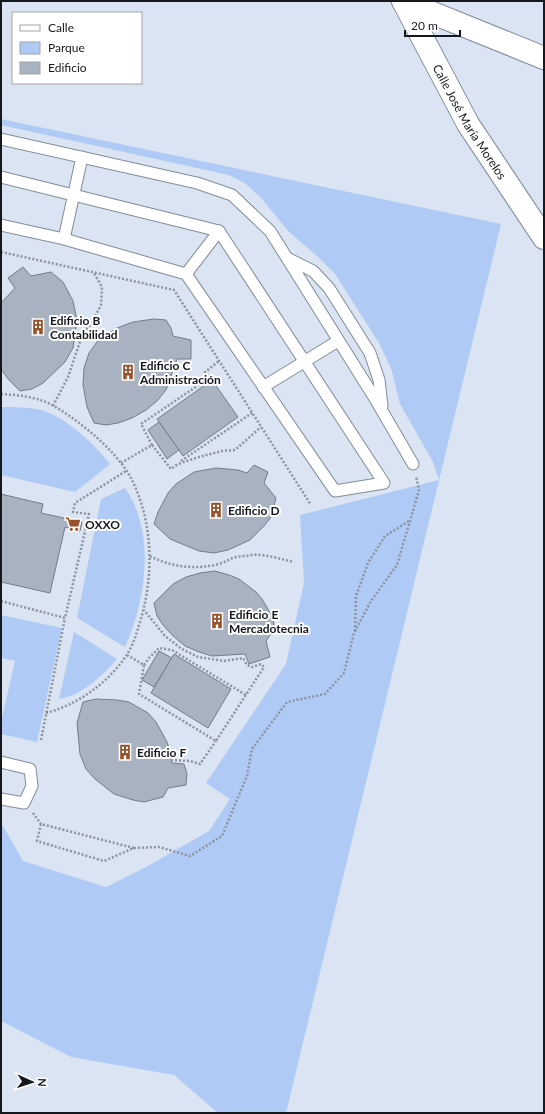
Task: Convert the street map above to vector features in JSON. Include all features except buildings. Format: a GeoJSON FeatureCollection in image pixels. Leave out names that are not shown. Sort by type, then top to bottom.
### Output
{"type":"FeatureCollection","features":[{"type":"Feature","properties":{"kind":"street"},"geometry":{"type":"LineString","coordinates":[[403,1],[544,58]]}},
{"type":"Feature","properties":{"kind":"street","name":"Calle José María Morelos"},"geometry":{"type":"LineString","coordinates":[[403,1],[468,124],[544,238]]}},
{"type":"Feature","properties":{"kind":"lane"},"geometry":{"type":"LineString","coordinates":[[1,139],[197,183],[232,195],[270,231],[383,411],[413,464]]}},
{"type":"Feature","properties":{"kind":"lane"},"geometry":{"type":"LineString","coordinates":[[64,240],[82,157]]}},
{"type":"Feature","properties":{"kind":"lane"},"geometry":{"type":"LineString","coordinates":[[1,177],[219,231],[384,483],[335,491],[186,274],[64,240],[1,225]]}},
{"type":"Feature","properties":{"kind":"lane"},"geometry":{"type":"LineString","coordinates":[[186,274],[219,231]]}},
{"type":"Feature","properties":{"kind":"lane"},"geometry":{"type":"LineString","coordinates":[[287,258],[314,271],[329,288],[370,353],[379,380],[383,411]]}},
{"type":"Feature","properties":{"kind":"lane"},"geometry":{"type":"LineString","coordinates":[[263,387],[338,340]]}},
{"type":"Feature","properties":{"kind":"lane"},"geometry":{"type":"LineString","coordinates":[[1,762],[30,769],[32,786],[24,803],[1,799]]}},
{"type":"Feature","properties":{"kind":"path"},"geometry":{"type":"LineString","coordinates":[[1,252],[174,290],[311,505]]}},
{"type":"Feature","properties":{"kind":"path"},"geometry":{"type":"LineString","coordinates":[[53,406],[68,377],[83,334],[91,324],[101,305],[102,287],[94,272]]}},
{"type":"Feature","properties":{"kind":"path"},"geometry":{"type":"LineString","coordinates":[[219,361],[205,372],[209,378],[140,424],[152,445],[171,469],[252,414]]}},
{"type":"Feature","properties":{"kind":"path"},"geometry":{"type":"LineString","coordinates":[[1,394],[26,396],[53,406],[103,441],[121,463],[132,480],[144,513],[148,533],[150,556],[144,610],[127,655],[117,668],[94,690],[60,709],[46,713]]}},
{"type":"Feature","properties":{"kind":"path"},"geometry":{"type":"LineString","coordinates":[[178,464],[222,451],[235,450],[261,427]]}},
{"type":"Feature","properties":{"kind":"path"},"geometry":{"type":"LineString","coordinates":[[121,463],[152,445]]}},
{"type":"Feature","properties":{"kind":"path"},"geometry":{"type":"LineString","coordinates":[[354,633],[371,601],[397,565],[420,490],[413,464]]}},
{"type":"Feature","properties":{"kind":"path"},"geometry":{"type":"LineString","coordinates":[[41,740],[89,514],[73,512],[75,503],[126,471]]}},
{"type":"Feature","properties":{"kind":"path"},"geometry":{"type":"LineString","coordinates":[[134,848],[104,861],[37,841],[41,824],[134,848],[159,847],[190,856],[222,836],[247,776],[252,750],[287,702],[325,694],[344,673],[354,633],[356,596],[368,563],[385,536],[410,520]]}},
{"type":"Feature","properties":{"kind":"path"},"geometry":{"type":"LineString","coordinates":[[150,556],[163,562],[181,567],[219,564],[235,557],[254,555],[274,557],[294,562]]}},
{"type":"Feature","properties":{"kind":"path"},"geometry":{"type":"LineString","coordinates":[[1,601],[66,618]]}},
{"type":"Feature","properties":{"kind":"path"},"geometry":{"type":"LineString","coordinates":[[144,610],[165,636],[182,649],[198,657],[224,661],[243,658],[247,665],[252,667],[261,664],[264,667],[200,764],[190,761],[171,760]]}},
{"type":"Feature","properties":{"kind":"path"},"geometry":{"type":"LineString","coordinates":[[216,741],[139,694],[144,665],[159,648],[172,650],[246,695]]}},
{"type":"Feature","properties":{"kind":"path"},"geometry":{"type":"LineString","coordinates":[[127,655],[144,665]]}},
{"type":"Feature","properties":{"kind":"green space"},"geometry":{"type":"Polygon","coordinates":[[[1,119],[501,224],[286,1113],[218,1113],[174,1075],[71,1057],[1,1021],[1,825],[23,861],[106,887],[146,867],[209,831],[230,799],[206,783],[286,664],[304,583],[300,515],[439,480],[433,462],[400,404],[391,368],[379,343],[335,274],[289,232],[262,199],[246,184],[229,175],[1,125],[1,119]]]}},
{"type":"Feature","properties":{"kind":"green space"},"geometry":{"type":"Polygon","coordinates":[[[1,407],[31,408],[51,414],[79,432],[110,464],[75,492],[1,475],[1,407]]]}},
{"type":"Feature","properties":{"kind":"green space"},"geometry":{"type":"Polygon","coordinates":[[[125,488],[135,506],[141,525],[144,546],[144,567],[138,609],[125,647],[77,618],[101,499],[125,488]]]}},
{"type":"Feature","properties":{"kind":"green space"},"geometry":{"type":"Polygon","coordinates":[[[1,615],[62,628],[37,742],[1,734],[1,722],[15,661],[1,658],[1,615]]]}},
{"type":"Feature","properties":{"kind":"green space"},"geometry":{"type":"Polygon","coordinates":[[[74,632],[117,659],[105,672],[84,689],[68,697],[59,699],[74,632]]]}},
{"type":"Feature","properties":{"kind":"place","name":"Edificio B Contabilidad"},"geometry":{"type":"Point","coordinates":[38,327]}},
{"type":"Feature","properties":{"kind":"place","name":"Edificio C Administración"},"geometry":{"type":"Point","coordinates":[128,372]}},
{"type":"Feature","properties":{"kind":"place","name":"Edificio D"},"geometry":{"type":"Point","coordinates":[216,510]}},
{"type":"Feature","properties":{"kind":"place","name":"OXXO"},"geometry":{"type":"Point","coordinates":[73,524]}},
{"type":"Feature","properties":{"kind":"place","name":"Edificio E Mercadotecnia"},"geometry":{"type":"Point","coordinates":[217,621]}},
{"type":"Feature","properties":{"kind":"place","name":"Edificio F"},"geometry":{"type":"Point","coordinates":[125,752]}}]}
